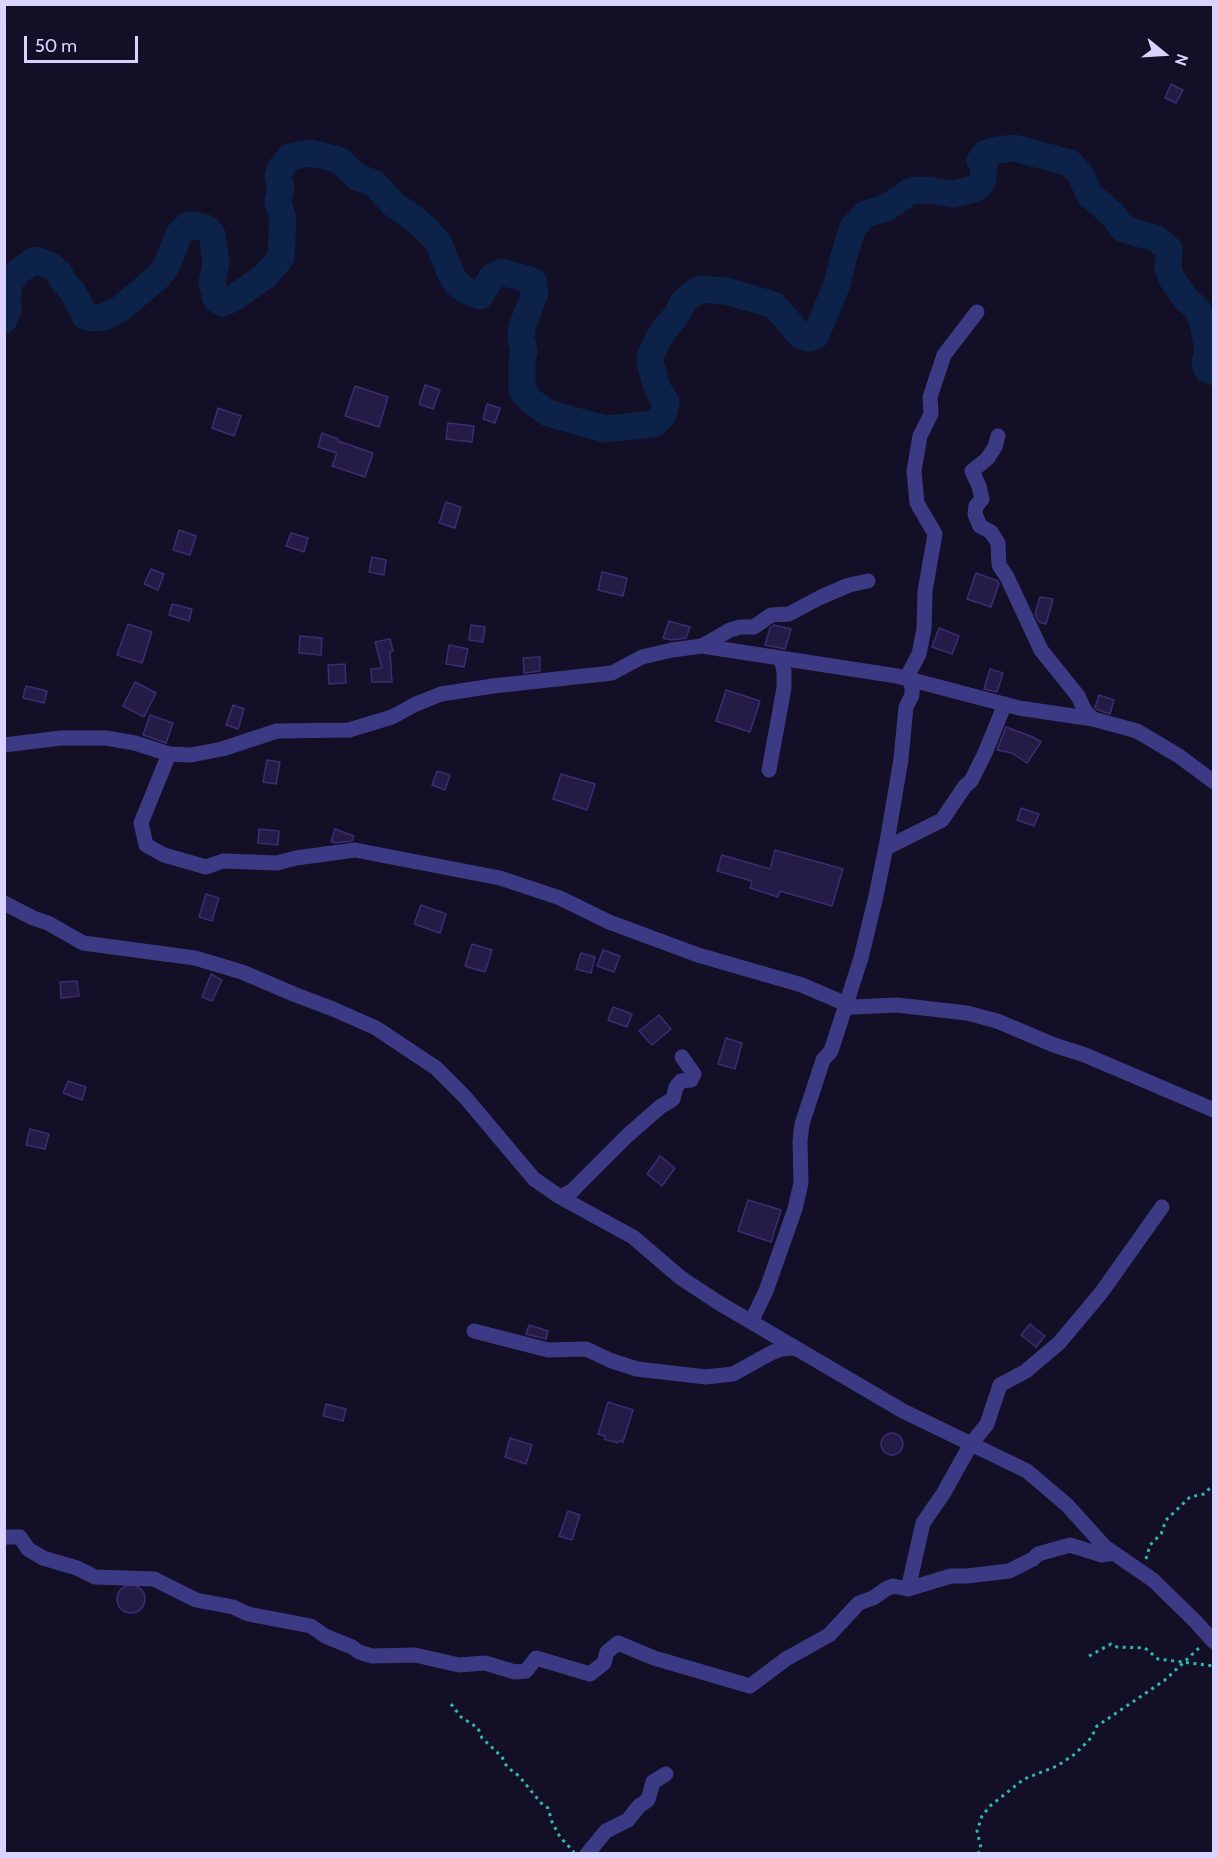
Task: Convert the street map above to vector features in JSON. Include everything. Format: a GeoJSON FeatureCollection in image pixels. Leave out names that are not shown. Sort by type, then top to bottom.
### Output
{"type":"FeatureCollection","features":[{"type":"Feature","properties":{"kind":"street"},"geometry":{"type":"LineString","coordinates":[[751,1322],[766,1291],[795,1209],[801,1183],[802,1124],[823,1060],[831,1050],[861,958],[886,848],[901,759],[906,707],[912,695],[908,675],[919,654],[924,629],[925,591],[935,534],[917,503],[914,471],[920,436],[931,414],[930,397],[944,355],[977,312]]}},
{"type":"Feature","properties":{"kind":"street"},"geometry":{"type":"LineString","coordinates":[[998,436],[995,447],[987,459],[972,471],[982,499],[976,506],[975,514],[980,526],[991,532],[998,543],[999,565],[1007,577],[1041,650],[1078,696],[1085,711],[1093,719]]}},
{"type":"Feature","properties":{"kind":"street"},"geometry":{"type":"LineString","coordinates":[[702,646],[730,630],[754,627],[771,615],[789,614],[849,585],[868,581]]}},
{"type":"Feature","properties":{"kind":"street"},"geometry":{"type":"LineString","coordinates":[[4,745],[61,738],[106,738],[135,743],[169,754],[191,755],[222,749],[278,731],[349,730],[392,717],[441,694],[612,673],[642,657],[702,646],[909,679],[1005,704],[1093,719],[1137,731],[1179,756],[1214,782]]}},
{"type":"Feature","properties":{"kind":"street"},"geometry":{"type":"LineString","coordinates":[[769,770],[783,688],[784,670],[781,659]]}},
{"type":"Feature","properties":{"kind":"street"},"geometry":{"type":"LineString","coordinates":[[886,848],[942,820],[965,786],[971,781],[1005,704]]}},
{"type":"Feature","properties":{"kind":"street"},"geometry":{"type":"LineString","coordinates":[[169,754],[141,823],[146,845],[164,855],[206,867],[223,861],[277,863],[296,858],[355,850],[500,878],[560,898],[609,922],[698,956],[802,985],[845,1004],[867,1007],[897,1005],[967,1013],[997,1021],[1054,1045],[1086,1055],[1214,1110]]}},
{"type":"Feature","properties":{"kind":"street"},"geometry":{"type":"LineString","coordinates":[[4,903],[48,923],[82,943],[205,961],[242,972],[376,1028],[436,1068],[465,1097],[534,1179],[560,1197],[633,1237],[681,1278],[718,1303],[903,1411],[1027,1471],[1067,1505],[1105,1547],[1153,1580],[1170,1596],[1210,1644]]}},
{"type":"Feature","properties":{"kind":"street"},"geometry":{"type":"LineString","coordinates":[[560,1197],[572,1191],[628,1135],[673,1098],[676,1087],[681,1082],[691,1080],[694,1074],[682,1057]]}},
{"type":"Feature","properties":{"kind":"street"},"geometry":{"type":"LineString","coordinates":[[908,1589],[923,1523],[943,1494],[971,1444],[987,1424],[1000,1385],[1026,1371],[1059,1343],[1101,1293],[1162,1207]]}},
{"type":"Feature","properties":{"kind":"street"},"geometry":{"type":"LineString","coordinates":[[474,1331],[548,1350],[586,1349],[637,1369],[706,1377],[733,1374],[771,1353],[781,1349],[796,1348]]}},
{"type":"Feature","properties":{"kind":"street"},"geometry":{"type":"LineString","coordinates":[[4,1537],[20,1537],[28,1549],[43,1558],[77,1568],[95,1577],[154,1578],[196,1599],[233,1607],[248,1614],[311,1626],[325,1636],[372,1656],[415,1655],[459,1665],[484,1663],[515,1672],[526,1671],[536,1658],[590,1674],[604,1663],[608,1652],[618,1642],[654,1658],[750,1686],[786,1659],[829,1635],[860,1603],[873,1598],[886,1588],[893,1586],[908,1589],[951,1576],[1009,1570],[1033,1559],[1038,1554],[1070,1545],[1102,1555],[1114,1553]]}},
{"type":"Feature","properties":{"kind":"street"},"geometry":{"type":"LineString","coordinates":[[586,1854],[606,1831],[628,1820],[639,1806],[648,1800],[653,1782],[666,1774]]}},
{"type":"Feature","properties":{"kind":"path"},"geometry":{"type":"LineString","coordinates":[[1141,1572],[1150,1545],[1161,1534],[1166,1520],[1190,1497],[1204,1494],[1214,1484]]}},
{"type":"Feature","properties":{"kind":"path"},"geometry":{"type":"LineString","coordinates":[[1089,1656],[1111,1644],[1117,1647],[1145,1648],[1158,1659],[1214,1666]]}},
{"type":"Feature","properties":{"kind":"path"},"geometry":{"type":"LineString","coordinates":[[978,1854],[981,1848],[977,1831],[982,1816],[990,1806],[1024,1779],[1057,1766],[1076,1754],[1091,1738],[1097,1726],[1166,1680],[1199,1648],[1210,1644]]}},
{"type":"Feature","properties":{"kind":"path"},"geometry":{"type":"LineString","coordinates":[[451,1704],[461,1717],[478,1728],[482,1738],[502,1757],[507,1767],[519,1776],[541,1803],[548,1808],[560,1837],[575,1854]]}},
{"type":"Feature","properties":{"kind":"building"},"geometry":{"type":"Polygon","coordinates":[[[1171,84],[1183,90],[1176,103],[1165,98],[1171,84]]]}},
{"type":"Feature","properties":{"kind":"building"},"geometry":{"type":"Polygon","coordinates":[[[425,385],[440,390],[433,409],[419,404],[425,385]]]}},
{"type":"Feature","properties":{"kind":"building"},"geometry":{"type":"Polygon","coordinates":[[[355,386],[388,397],[379,427],[345,416],[355,386]]]}},
{"type":"Feature","properties":{"kind":"building"},"geometry":{"type":"Polygon","coordinates":[[[487,404],[500,408],[495,423],[483,419],[487,404]]]}},
{"type":"Feature","properties":{"kind":"building"},"geometry":{"type":"Polygon","coordinates":[[[218,408],[241,416],[234,436],[212,428],[218,408]]]}},
{"type":"Feature","properties":{"kind":"building"},"geometry":{"type":"Polygon","coordinates":[[[448,423],[474,426],[472,442],[446,439],[448,423]]]}},
{"type":"Feature","properties":{"kind":"building"},"geometry":{"type":"Polygon","coordinates":[[[322,433],[373,453],[365,477],[332,466],[337,453],[318,447],[322,433]]]}},
{"type":"Feature","properties":{"kind":"building"},"geometry":{"type":"Polygon","coordinates":[[[446,502],[461,507],[455,528],[439,523],[446,502]]]}},
{"type":"Feature","properties":{"kind":"building"},"geometry":{"type":"Polygon","coordinates":[[[179,530],[196,536],[190,555],[173,550],[179,530]]]}},
{"type":"Feature","properties":{"kind":"building"},"geometry":{"type":"Polygon","coordinates":[[[291,533],[308,538],[304,552],[286,546],[291,533]]]}},
{"type":"Feature","properties":{"kind":"building"},"geometry":{"type":"Polygon","coordinates":[[[372,557],[386,560],[384,575],[369,572],[372,557]]]}},
{"type":"Feature","properties":{"kind":"building"},"geometry":{"type":"Polygon","coordinates":[[[151,569],[164,574],[158,590],[144,584],[151,569]]]}},
{"type":"Feature","properties":{"kind":"building"},"geometry":{"type":"Polygon","coordinates":[[[602,572],[627,578],[623,596],[598,590],[602,572]]]}},
{"type":"Feature","properties":{"kind":"building"},"geometry":{"type":"Polygon","coordinates":[[[976,573],[998,581],[991,607],[967,599],[976,573]]]}},
{"type":"Feature","properties":{"kind":"building"},"geometry":{"type":"Polygon","coordinates":[[[1040,597],[1053,599],[1046,624],[1039,622],[1035,614],[1040,597]]]}},
{"type":"Feature","properties":{"kind":"building"},"geometry":{"type":"Polygon","coordinates":[[[172,604],[192,609],[189,621],[169,615],[172,604]]]}},
{"type":"Feature","properties":{"kind":"building"},"geometry":{"type":"Polygon","coordinates":[[[669,621],[690,627],[686,638],[671,640],[663,638],[669,621]]]}},
{"type":"Feature","properties":{"kind":"building"},"geometry":{"type":"Polygon","coordinates":[[[128,624],[152,632],[142,663],[117,655],[128,624]]]}},
{"type":"Feature","properties":{"kind":"building"},"geometry":{"type":"Polygon","coordinates":[[[471,625],[485,627],[483,642],[469,640],[471,625]]]}},
{"type":"Feature","properties":{"kind":"building"},"geometry":{"type":"Polygon","coordinates":[[[774,625],[791,629],[785,649],[765,645],[770,628],[774,625]]]}},
{"type":"Feature","properties":{"kind":"building"},"geometry":{"type":"Polygon","coordinates":[[[939,628],[959,636],[952,654],[932,647],[939,628]]]}},
{"type":"Feature","properties":{"kind":"building"},"geometry":{"type":"Polygon","coordinates":[[[300,636],[322,638],[321,655],[299,653],[300,636]]]}},
{"type":"Feature","properties":{"kind":"building"},"geometry":{"type":"Polygon","coordinates":[[[390,639],[393,651],[390,652],[392,682],[372,682],[371,669],[382,668],[375,642],[390,639]]]}},
{"type":"Feature","properties":{"kind":"building"},"geometry":{"type":"Polygon","coordinates":[[[449,645],[468,649],[464,667],[446,664],[449,645]]]}},
{"type":"Feature","properties":{"kind":"building"},"geometry":{"type":"Polygon","coordinates":[[[540,657],[540,671],[524,673],[523,658],[540,657]]]}},
{"type":"Feature","properties":{"kind":"building"},"geometry":{"type":"Polygon","coordinates":[[[345,664],[346,683],[329,684],[328,665],[345,664]]]}},
{"type":"Feature","properties":{"kind":"building"},"geometry":{"type":"Polygon","coordinates":[[[990,669],[1003,673],[997,692],[984,689],[990,669]]]}},
{"type":"Feature","properties":{"kind":"building"},"geometry":{"type":"Polygon","coordinates":[[[135,682],[156,693],[144,717],[123,706],[135,682]]]}},
{"type":"Feature","properties":{"kind":"building"},"geometry":{"type":"Polygon","coordinates":[[[26,686],[47,691],[44,703],[23,698],[26,686]]]}},
{"type":"Feature","properties":{"kind":"building"},"geometry":{"type":"Polygon","coordinates":[[[726,690],[760,701],[750,732],[716,721],[726,690]]]}},
{"type":"Feature","properties":{"kind":"building"},"geometry":{"type":"Polygon","coordinates":[[[1099,695],[1114,700],[1110,714],[1095,708],[1099,695]]]}},
{"type":"Feature","properties":{"kind":"building"},"geometry":{"type":"Polygon","coordinates":[[[233,705],[244,709],[238,729],[226,725],[233,705]]]}},
{"type":"Feature","properties":{"kind":"building"},"geometry":{"type":"Polygon","coordinates":[[[150,715],[173,723],[166,743],[143,735],[150,715]]]}},
{"type":"Feature","properties":{"kind":"building"},"geometry":{"type":"Polygon","coordinates":[[[1006,727],[1041,742],[1027,763],[1012,753],[997,750],[1006,727]]]}},
{"type":"Feature","properties":{"kind":"building"},"geometry":{"type":"Polygon","coordinates":[[[267,760],[280,762],[276,784],[263,782],[267,760]]]}},
{"type":"Feature","properties":{"kind":"building"},"geometry":{"type":"Polygon","coordinates":[[[437,771],[450,775],[445,790],[432,785],[437,771]]]}},
{"type":"Feature","properties":{"kind":"building"},"geometry":{"type":"Polygon","coordinates":[[[561,774],[595,784],[587,810],[553,799],[561,774]]]}},
{"type":"Feature","properties":{"kind":"building"},"geometry":{"type":"Polygon","coordinates":[[[1021,808],[1039,814],[1034,826],[1017,820],[1021,808]]]}},
{"type":"Feature","properties":{"kind":"building"},"geometry":{"type":"Polygon","coordinates":[[[259,829],[279,831],[278,845],[258,843],[259,829]]]}},
{"type":"Feature","properties":{"kind":"building"},"geometry":{"type":"Polygon","coordinates":[[[335,829],[354,836],[352,841],[335,843],[331,841],[335,829]]]}},
{"type":"Feature","properties":{"kind":"building"},"geometry":{"type":"Polygon","coordinates":[[[775,850],[843,869],[832,906],[780,891],[778,897],[750,888],[752,881],[717,871],[722,855],[770,869],[775,850]]]}},
{"type":"Feature","properties":{"kind":"building"},"geometry":{"type":"Polygon","coordinates":[[[206,894],[219,898],[212,921],[199,917],[206,894]]]}},
{"type":"Feature","properties":{"kind":"building"},"geometry":{"type":"Polygon","coordinates":[[[421,905],[446,914],[440,933],[414,924],[421,905]]]}},
{"type":"Feature","properties":{"kind":"building"},"geometry":{"type":"Polygon","coordinates":[[[472,944],[492,950],[485,972],[465,966],[472,944]]]}},
{"type":"Feature","properties":{"kind":"building"},"geometry":{"type":"Polygon","coordinates":[[[603,950],[620,956],[614,972],[597,966],[603,950]]]}},
{"type":"Feature","properties":{"kind":"building"},"geometry":{"type":"Polygon","coordinates":[[[581,953],[595,957],[591,973],[576,969],[581,953]]]}},
{"type":"Feature","properties":{"kind":"building"},"geometry":{"type":"Polygon","coordinates":[[[211,974],[222,980],[212,1001],[202,997],[211,974]]]}},
{"type":"Feature","properties":{"kind":"building"},"geometry":{"type":"Polygon","coordinates":[[[77,981],[79,996],[61,998],[60,982],[77,981]]]}},
{"type":"Feature","properties":{"kind":"building"},"geometry":{"type":"Polygon","coordinates":[[[613,1007],[632,1014],[627,1027],[608,1020],[613,1007]]]}},
{"type":"Feature","properties":{"kind":"building"},"geometry":{"type":"Polygon","coordinates":[[[659,1015],[671,1029],[652,1045],[639,1031],[659,1015]]]}},
{"type":"Feature","properties":{"kind":"building"},"geometry":{"type":"Polygon","coordinates":[[[726,1038],[742,1043],[735,1069],[718,1064],[726,1038]]]}},
{"type":"Feature","properties":{"kind":"building"},"geometry":{"type":"Polygon","coordinates":[[[68,1081],[86,1087],[82,1100],[63,1093],[68,1081]]]}},
{"type":"Feature","properties":{"kind":"building"},"geometry":{"type":"Polygon","coordinates":[[[30,1129],[49,1134],[45,1149],[26,1145],[30,1129]]]}},
{"type":"Feature","properties":{"kind":"building"},"geometry":{"type":"Polygon","coordinates":[[[660,1156],[675,1168],[662,1186],[647,1174],[660,1156]]]}},
{"type":"Feature","properties":{"kind":"building"},"geometry":{"type":"Polygon","coordinates":[[[748,1200],[781,1210],[771,1242],[738,1231],[748,1200]]]}},
{"type":"Feature","properties":{"kind":"building"},"geometry":{"type":"Polygon","coordinates":[[[1030,1324],[1045,1336],[1036,1347],[1021,1335],[1030,1324]]]}},
{"type":"Feature","properties":{"kind":"building"},"geometry":{"type":"Polygon","coordinates":[[[529,1325],[548,1331],[546,1339],[526,1334],[529,1325]]]}},
{"type":"Feature","properties":{"kind":"building"},"geometry":{"type":"Polygon","coordinates":[[[608,1402],[633,1410],[623,1442],[604,1439],[605,1436],[598,1434],[608,1402]]]}},
{"type":"Feature","properties":{"kind":"building"},"geometry":{"type":"Polygon","coordinates":[[[326,1404],[346,1409],[343,1421],[323,1416],[326,1404]]]}},
{"type":"Feature","properties":{"kind":"building"},"geometry":{"type":"Polygon","coordinates":[[[888,1433],[896,1433],[903,1440],[903,1448],[896,1455],[888,1455],[881,1448],[881,1440],[888,1433]]]}},
{"type":"Feature","properties":{"kind":"building"},"geometry":{"type":"Polygon","coordinates":[[[510,1438],[532,1445],[526,1464],[505,1457],[510,1438]]]}},
{"type":"Feature","properties":{"kind":"building"},"geometry":{"type":"Polygon","coordinates":[[[568,1511],[580,1515],[572,1540],[559,1536],[568,1511]]]}},
{"type":"Feature","properties":{"kind":"building"},"geometry":{"type":"Polygon","coordinates":[[[131,1585],[141,1589],[145,1599],[141,1609],[131,1613],[121,1609],[117,1599],[121,1589],[131,1585]]]}},
{"type":"Feature","properties":{"kind":"waterway"},"geometry":{"type":"LineString","coordinates":[[4,320],[8,309],[7,297],[10,281],[19,271],[35,260],[51,266],[60,274],[62,280],[73,292],[85,316],[104,317],[120,309],[159,276],[167,265],[179,234],[188,225],[206,228],[212,234],[216,263],[212,283],[216,299],[223,303],[232,299],[264,277],[281,258],[283,219],[278,202],[281,188],[278,177],[280,169],[290,157],[311,153],[339,160],[357,177],[374,183],[393,204],[427,230],[439,244],[456,283],[467,291],[480,296],[492,277],[502,272],[533,281],[535,293],[522,327],[521,337],[524,351],[522,391],[531,401],[548,413],[605,429],[654,424],[663,415],[666,402],[657,388],[650,361],[651,354],[662,332],[676,316],[684,301],[699,289],[726,291],[774,305],[801,336],[810,338],[816,335],[837,284],[853,227],[866,214],[886,208],[911,191],[928,190],[953,194],[974,189],[983,179],[984,167],[980,161],[982,157],[986,153],[1014,148],[1070,163],[1081,175],[1089,194],[1113,215],[1123,229],[1155,238],[1169,249],[1168,268],[1172,279],[1186,299],[1198,310],[1209,355],[1205,363],[1207,369],[1214,372]]}}]}
